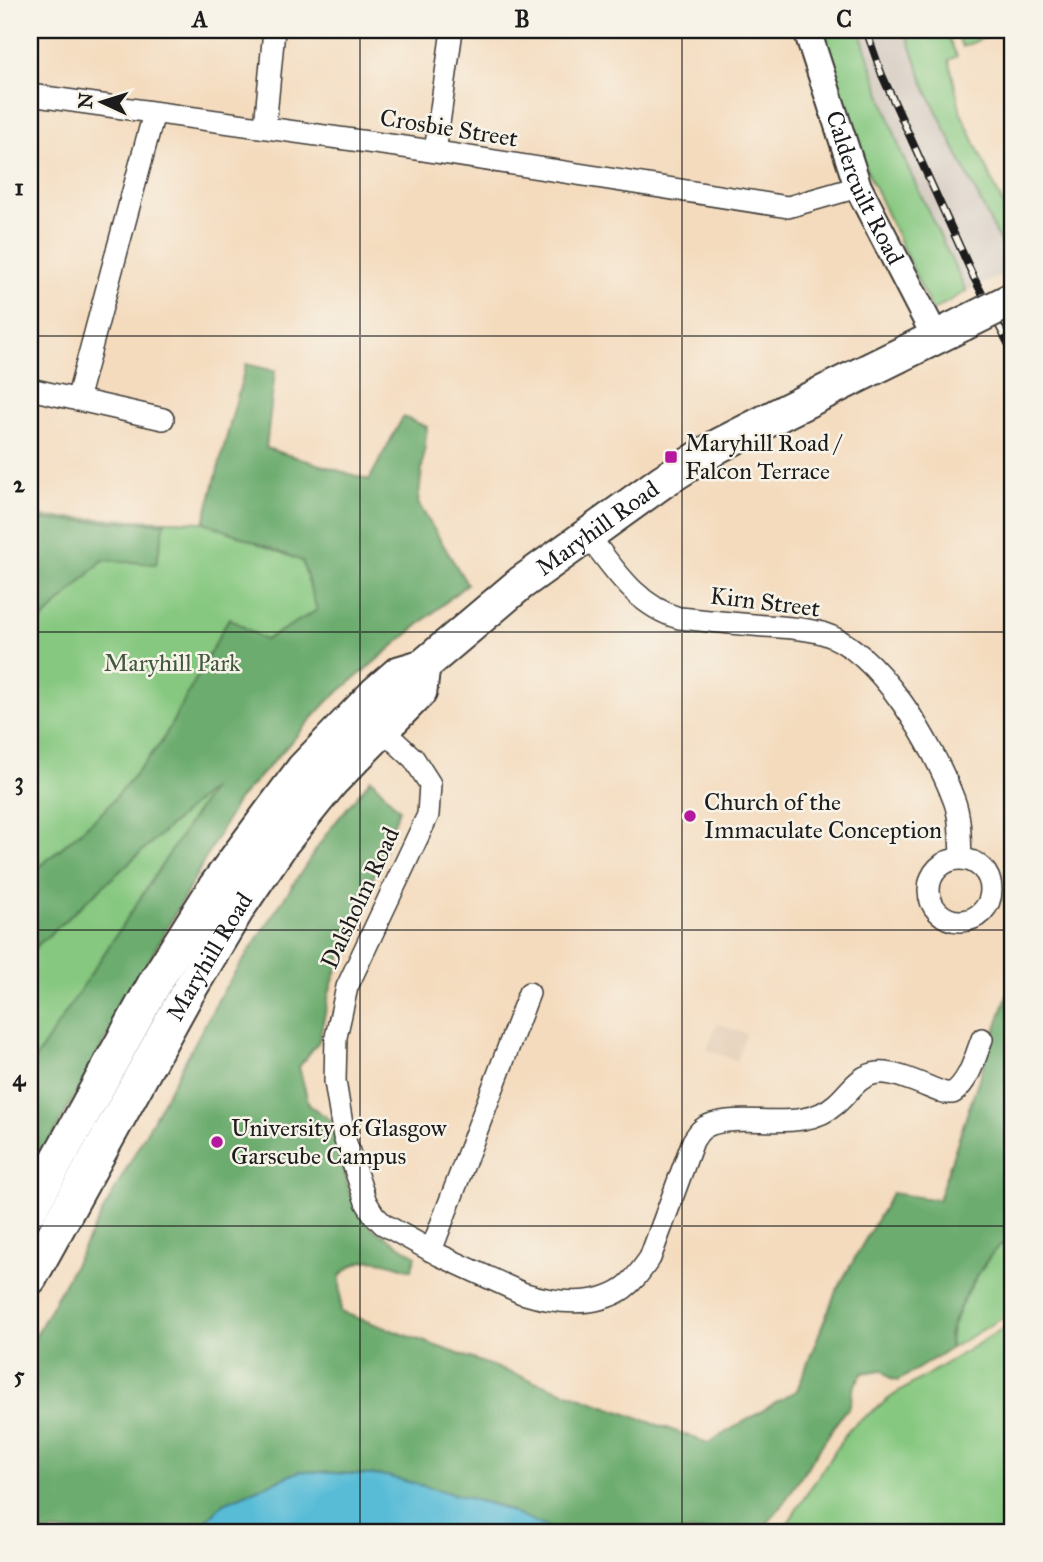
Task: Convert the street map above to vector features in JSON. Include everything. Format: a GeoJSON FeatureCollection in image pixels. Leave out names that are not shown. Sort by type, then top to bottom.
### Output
{"type":"FeatureCollection","features":[{"type":"Feature","properties":{"kind":"main road","name":"Maryhill Road"},"geometry":{"type":"LineString","coordinates":[[30,1210],[157,979],[215,887],[303,769],[371,719],[420,691],[423,666],[468,626],[521,583],[663,481],[718,446],[1013,299]]}},
{"type":"Feature","properties":{"kind":"main road","name":"Maryhill Road"},"geometry":{"type":"LineString","coordinates":[[30,1278],[185,997],[240,905],[290,833],[332,781],[371,719]]}},
{"type":"Feature","properties":{"kind":"street"},"geometry":{"type":"LineString","coordinates":[[265,127],[274,30]]}},
{"type":"Feature","properties":{"kind":"street"},"geometry":{"type":"LineString","coordinates":[[435,152],[452,30]]}},
{"type":"Feature","properties":{"kind":"street","name":"Caldercuilt Road"},"geometry":{"type":"LineString","coordinates":[[807,30],[858,187],[949,331]]}},
{"type":"Feature","properties":{"kind":"street","name":"Crosbie Street"},"geometry":{"type":"LineString","coordinates":[[30,95],[435,152],[788,207],[858,187]]}},
{"type":"Feature","properties":{"kind":"street"},"geometry":{"type":"LineString","coordinates":[[77,400],[154,113]]}},
{"type":"Feature","properties":{"kind":"street"},"geometry":{"type":"LineString","coordinates":[[30,389],[163,419]]}},
{"type":"Feature","properties":{"kind":"street","name":"Kirn Street"},"geometry":{"type":"LineString","coordinates":[[587,534],[637,595],[664,614],[679,618],[803,629],[832,637],[856,652],[875,669],[903,705],[933,755],[955,802],[961,859]]}},
{"type":"Feature","properties":{"kind":"street","name":"Dalsholm Road"},"geometry":{"type":"LineString","coordinates":[[371,719],[414,759],[430,784],[428,815],[347,987],[336,1037],[335,1081],[344,1137],[356,1177],[374,1215],[393,1231],[431,1251],[522,1293],[544,1300],[589,1301],[609,1296],[625,1287],[639,1274],[649,1258],[693,1141],[700,1130],[710,1124],[724,1121],[788,1121],[820,1114],[836,1104],[858,1081],[869,1074],[880,1072],[944,1093],[953,1093],[967,1078],[982,1038]]}},
{"type":"Feature","properties":{"kind":"street"},"geometry":{"type":"LineString","coordinates":[[431,1251],[530,993]]}},
{"type":"Feature","properties":{"kind":"shaded area"},"geometry":{"type":"Polygon","coordinates":[[[859,30],[905,30],[926,89],[1013,271],[966,291],[902,155],[859,30]]]}},
{"type":"Feature","properties":{"kind":"shaded area"},"geometry":{"type":"Polygon","coordinates":[[[717,1023],[746,1034],[737,1061],[707,1050],[717,1023]]]}},
{"type":"Feature","properties":{"kind":"green space"},"geometry":{"type":"Polygon","coordinates":[[[820,30],[859,30],[902,155],[966,291],[932,311],[859,154],[820,30]]]}},
{"type":"Feature","properties":{"kind":"green space"},"geometry":{"type":"Polygon","coordinates":[[[905,30],[945,30],[957,56],[949,60],[961,113],[1013,226],[1013,269],[926,89],[905,30]]]}},
{"type":"Feature","properties":{"kind":"green space"},"geometry":{"type":"Polygon","coordinates":[[[954,30],[1001,30],[963,47],[954,30]]]}},
{"type":"Feature","properties":{"kind":"green space"},"geometry":{"type":"Polygon","coordinates":[[[246,364],[275,371],[266,448],[369,480],[403,417],[427,427],[418,503],[467,584],[329,700],[237,801],[30,1177],[30,1067],[212,788],[30,952],[30,875],[105,810],[161,743],[229,618],[265,640],[317,610],[302,561],[204,522],[246,364]]]}},
{"type":"Feature","properties":{"kind":"green space","name":"Maryhill Park"},"geometry":{"type":"Polygon","coordinates":[[[30,517],[204,522],[388,547],[467,584],[329,700],[237,801],[30,1177],[30,517]]]}},
{"type":"Feature","properties":{"kind":"green space"},"geometry":{"type":"Polygon","coordinates":[[[30,520],[165,523],[156,564],[103,560],[35,627],[30,645],[30,520]]]}},
{"type":"Feature","properties":{"kind":"green space","name":"University of Glasgow Garscube Campus"},"geometry":{"type":"Polygon","coordinates":[[[371,779],[399,809],[380,863],[355,915],[330,990],[319,1041],[299,1067],[309,1105],[332,1121],[350,1194],[372,1228],[416,1256],[411,1270],[374,1260],[357,1263],[349,1268],[340,1276],[341,1312],[708,1443],[797,1390],[836,1291],[892,1193],[938,1200],[1013,978],[1013,1250],[1002,1244],[979,1272],[951,1328],[951,1348],[898,1381],[891,1379],[882,1370],[863,1373],[855,1385],[848,1408],[761,1532],[558,1532],[498,1506],[386,1476],[300,1471],[224,1503],[195,1532],[30,1532],[30,1346],[223,991],[329,830],[371,779]]]}},
{"type":"Feature","properties":{"kind":"green space"},"geometry":{"type":"Polygon","coordinates":[[[1002,1244],[1013,1250],[1013,1312],[951,1348],[954,1324],[965,1297],[995,1249],[1002,1244]]]}},
{"type":"Feature","properties":{"kind":"green space"},"geometry":{"type":"Polygon","coordinates":[[[1004,1328],[1010,1328],[1013,1332],[1013,1504],[1004,1532],[782,1532],[849,1429],[894,1395],[1004,1328]]]}},
{"type":"Feature","properties":{"kind":"water"},"geometry":{"type":"Polygon","coordinates":[[[300,1471],[386,1476],[498,1506],[558,1532],[195,1532],[224,1503],[300,1471]]]}},
{"type":"Feature","properties":{"kind":"railway"},"geometry":{"type":"LineString","coordinates":[[866,30],[882,75],[974,278],[1013,353]]}},
{"type":"Feature","properties":{"kind":"place","name":"Maryhill Road / Falcon Terrace"},"geometry":{"type":"Point","coordinates":[671,457]}},
{"type":"Feature","properties":{"kind":"place","name":"Church of the Immaculate Conception"},"geometry":{"type":"Point","coordinates":[690,816]}},
{"type":"Feature","properties":{"kind":"place","name":"University of Glasgow Garscube Campus"},"geometry":{"type":"Point","coordinates":[217,1142]}}]}
